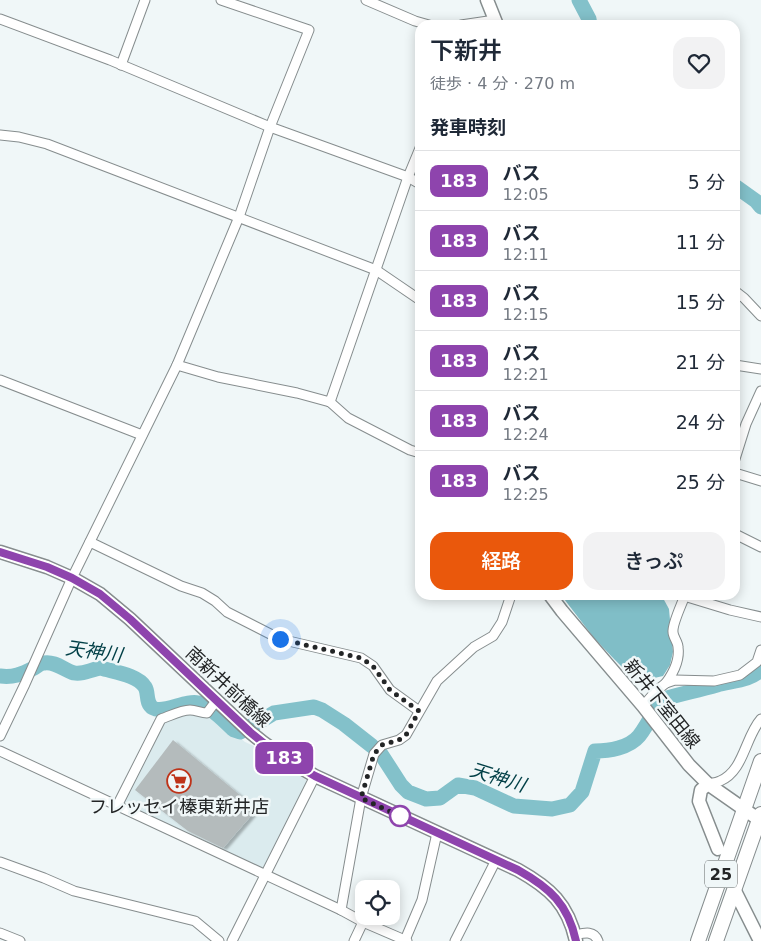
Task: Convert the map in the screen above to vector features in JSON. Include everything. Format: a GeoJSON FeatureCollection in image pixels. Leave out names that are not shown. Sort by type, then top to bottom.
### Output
{"type":"FeatureCollection","features":[{"type":"Feature","properties":{"kind":"main road"},"geometry":{"type":"LineString","coordinates":[[487,0],[495,20]]}},
{"type":"Feature","properties":{"kind":"main road","name":"南新井前橋線"},"geometry":{"type":"LineString","coordinates":[[0,552],[47,567],[72,578],[100,594],[261,742],[291,762],[315,776],[496,860],[543,885],[563,907],[576,938]]}},
{"type":"Feature","properties":{"kind":"main road","name":"新井下室田線"},"geometry":{"type":"LineString","coordinates":[[554,600],[643,706],[689,765],[708,784],[760,818]]}},
{"type":"Feature","properties":{"kind":"main road","name":"25"},"geometry":{"type":"LineString","coordinates":[[698,941],[761,760]]}},
{"type":"Feature","properties":{"kind":"main road"},"geometry":{"type":"LineString","coordinates":[[708,784],[701,790],[699,801],[718,850]]}},
{"type":"Feature","properties":{"kind":"main road","name":"25"},"geometry":{"type":"LineString","coordinates":[[716,941],[760,818]]}},
{"type":"Feature","properties":{"kind":"main road"},"geometry":{"type":"LineString","coordinates":[[735,891],[760,941]]}},
{"type":"Feature","properties":{"kind":"street"},"geometry":{"type":"LineString","coordinates":[[121,65],[145,0]]}},
{"type":"Feature","properties":{"kind":"street"},"geometry":{"type":"LineString","coordinates":[[0,736],[72,578],[177,365],[239,217],[270,127],[309,30],[221,0]]}},
{"type":"Feature","properties":{"kind":"street"},"geometry":{"type":"LineString","coordinates":[[366,0],[415,21]]}},
{"type":"Feature","properties":{"kind":"street"},"geometry":{"type":"LineString","coordinates":[[0,19],[121,65],[270,127],[415,181]]}},
{"type":"Feature","properties":{"kind":"street"},"geometry":{"type":"LineString","coordinates":[[0,135],[19,137],[47,144],[376,270],[415,297]]}},
{"type":"Feature","properties":{"kind":"street"},"geometry":{"type":"LineString","coordinates":[[330,402],[415,160]]}},
{"type":"Feature","properties":{"kind":"street"},"geometry":{"type":"LineString","coordinates":[[740,294],[761,316]]}},
{"type":"Feature","properties":{"kind":"street"},"geometry":{"type":"LineString","coordinates":[[177,365],[218,377],[297,393],[330,402],[348,418],[415,452]]}},
{"type":"Feature","properties":{"kind":"street"},"geometry":{"type":"LineString","coordinates":[[740,366],[761,369]]}},
{"type":"Feature","properties":{"kind":"street"},"geometry":{"type":"LineString","coordinates":[[0,380],[142,435]]}},
{"type":"Feature","properties":{"kind":"street"},"geometry":{"type":"LineString","coordinates":[[740,443],[746,424],[761,391]]}},
{"type":"Feature","properties":{"kind":"street"},"geometry":{"type":"LineString","coordinates":[[740,475],[761,482]]}},
{"type":"Feature","properties":{"kind":"street"},"geometry":{"type":"LineString","coordinates":[[740,536],[761,547]]}},
{"type":"Feature","properties":{"kind":"street"},"geometry":{"type":"LineString","coordinates":[[90,542],[181,586],[202,593],[227,612],[280,639],[361,658],[373,666],[390,690],[419,711]]}},
{"type":"Feature","properties":{"kind":"street"},"geometry":{"type":"LineString","coordinates":[[341,910],[361,798],[374,754],[382,745],[399,740],[406,735],[437,681],[474,647],[493,636],[502,622],[509,600]]}},
{"type":"Feature","properties":{"kind":"street"},"geometry":{"type":"LineString","coordinates":[[643,706],[674,672],[678,660],[678,646],[673,632],[683,600]]}},
{"type":"Feature","properties":{"kind":"street"},"geometry":{"type":"LineString","coordinates":[[698,600],[761,617]]}},
{"type":"Feature","properties":{"kind":"street"},"geometry":{"type":"LineString","coordinates":[[666,682],[676,680],[714,681],[740,675],[757,662],[761,650]]}},
{"type":"Feature","properties":{"kind":"street"},"geometry":{"type":"LineString","coordinates":[[117,806],[161,719],[188,709],[207,713],[216,701]]}},
{"type":"Feature","properties":{"kind":"street"},"geometry":{"type":"LineString","coordinates":[[708,784],[720,781],[735,770],[753,731],[761,719]]}},
{"type":"Feature","properties":{"kind":"street"},"geometry":{"type":"LineString","coordinates":[[0,751],[355,918]]}},
{"type":"Feature","properties":{"kind":"street"},"geometry":{"type":"LineString","coordinates":[[232,941],[315,776]]}},
{"type":"Feature","properties":{"kind":"street"},"geometry":{"type":"LineString","coordinates":[[370,925],[406,940],[422,900],[437,833]]}},
{"type":"Feature","properties":{"kind":"street"},"geometry":{"type":"LineString","coordinates":[[455,941],[496,860]]}},
{"type":"Feature","properties":{"kind":"street"},"geometry":{"type":"LineString","coordinates":[[0,862],[74,891],[195,921],[219,941]]}},
{"type":"Feature","properties":{"kind":"street"},"geometry":{"type":"LineString","coordinates":[[354,941],[362,925]]}},
{"type":"Feature","properties":{"kind":"street"},"geometry":{"type":"LineString","coordinates":[[0,933],[20,941]]}},
{"type":"Feature","properties":{"kind":"street"},"geometry":{"type":"LineString","coordinates":[[576,938],[590,933],[598,941]]}},
{"type":"Feature","properties":{"kind":"shaded area"},"geometry":{"type":"Polygon","coordinates":[[[565,600],[664,600],[669,609],[673,652],[670,665],[663,676],[650,679],[632,677],[594,638],[565,600]]]}},
{"type":"Feature","properties":{"kind":"shaded area"},"geometry":{"type":"Polygon","coordinates":[[[181,713],[210,713],[245,742],[306,780],[306,784],[264,870],[121,803],[161,722],[181,713]]]}},
{"type":"Feature","properties":{"kind":"building"},"geometry":{"type":"Polygon","coordinates":[[[173,740],[257,809],[223,848],[188,831],[135,790],[173,740]]]}},
{"type":"Feature","properties":{"kind":"waterway"},"geometry":{"type":"LineString","coordinates":[[579,0],[589,20]]}},
{"type":"Feature","properties":{"kind":"waterway"},"geometry":{"type":"LineString","coordinates":[[740,190],[761,207]]}},
{"type":"Feature","properties":{"kind":"waterway","name":"天神川"},"geometry":{"type":"LineString","coordinates":[[0,676],[17,675],[44,663],[52,663],[74,673],[84,673],[101,668],[125,674],[142,683],[146,689],[148,701],[153,708],[163,709],[187,703],[203,704],[234,730],[240,732],[274,713],[314,707],[344,724],[381,754],[401,785],[408,792],[426,799],[440,798],[458,785],[475,788],[514,806],[552,809],[570,805],[582,792],[595,751],[618,748],[635,740],[645,728],[659,702],[663,699],[747,678],[761,669]]}},
{"type":"Feature","properties":{"kind":"bus line","name":"183"},"geometry":{"type":"LineString","coordinates":[[0,552],[47,567],[84,584],[100,594],[130,619],[261,742],[291,762],[361,798],[518,870],[543,885],[563,907],[569,918],[576,941]]}},
{"type":"Feature","properties":{"kind":"place","name":"フレッセイ榛東新井店"},"geometry":{"type":"Point","coordinates":[179,781]}},
{"type":"Feature","properties":{"kind":"route"},"geometry":{"type":"LineString","coordinates":[[280,639],[361,658],[373,666],[390,690],[419,711],[406,735],[399,740],[382,745],[374,754],[361,798],[406,819],[400,816]]}}]}
